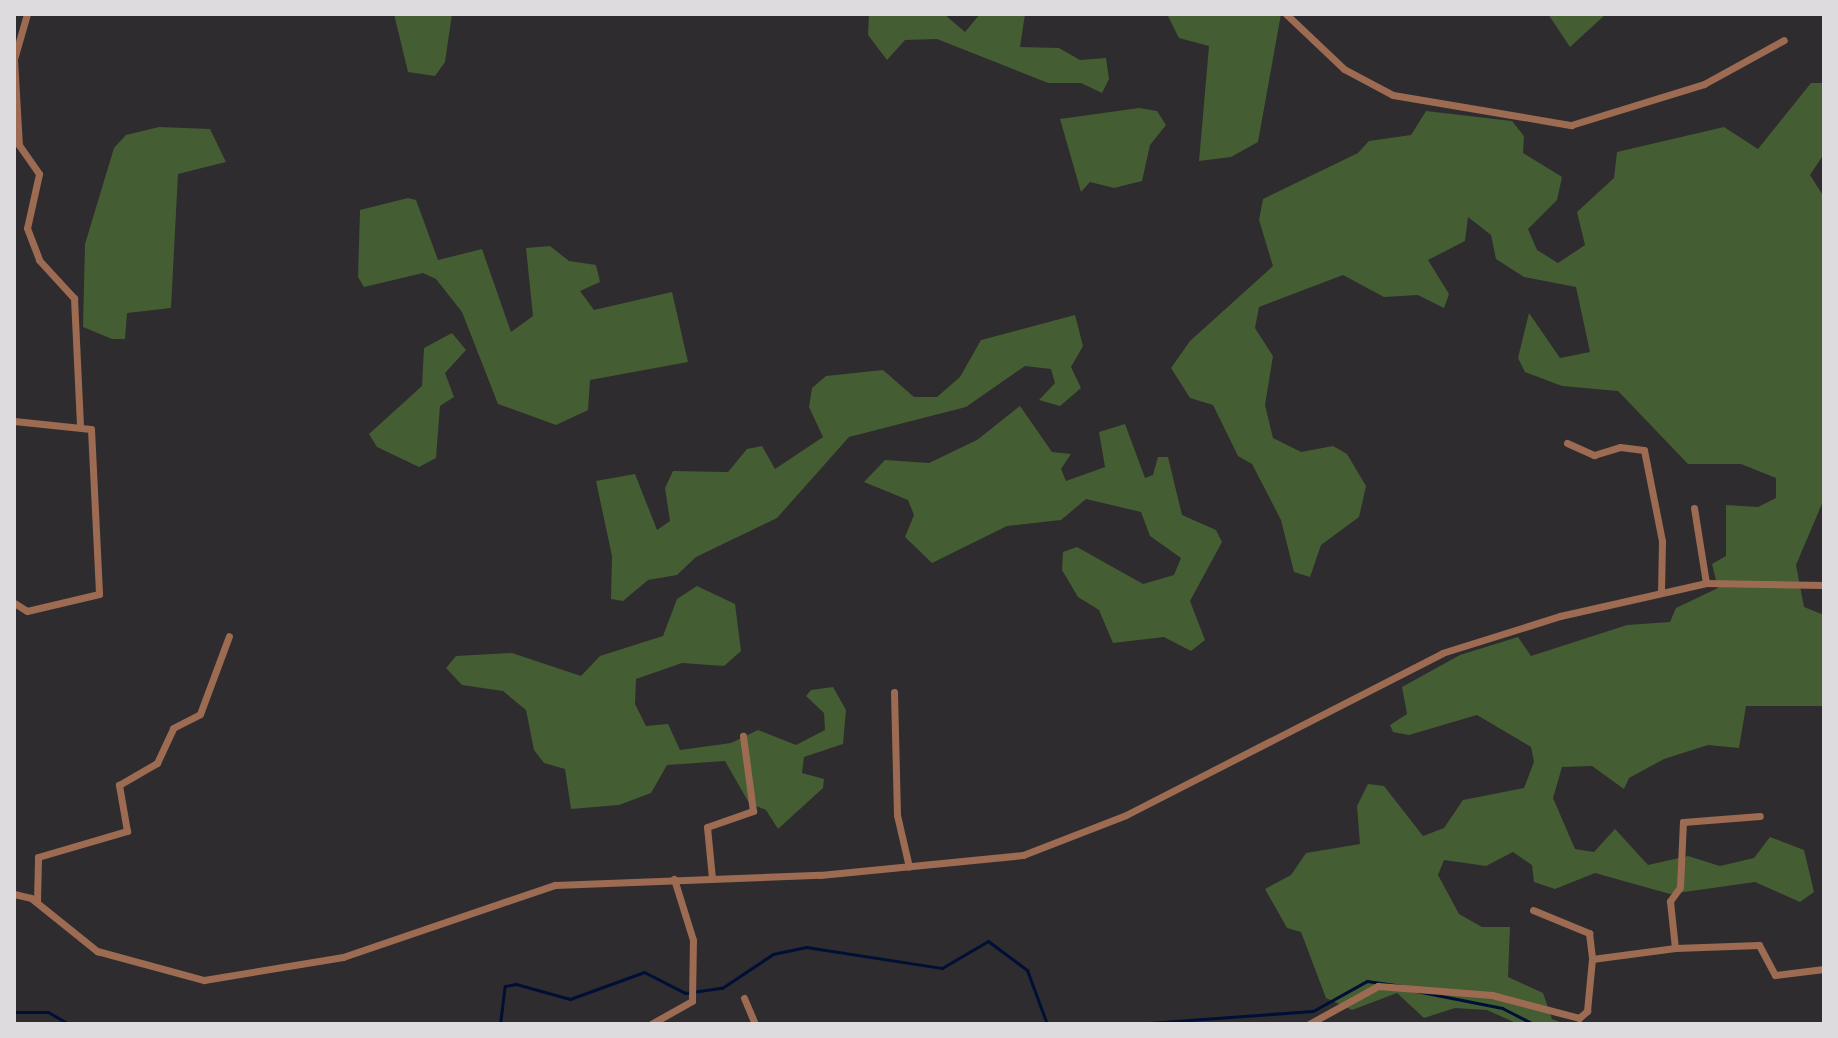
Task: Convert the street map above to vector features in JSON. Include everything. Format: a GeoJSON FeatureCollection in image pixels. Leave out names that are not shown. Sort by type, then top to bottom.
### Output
{"type":"FeatureCollection","features":[{"type":"Feature","properties":{"kind":"street"},"geometry":{"type":"LineString","coordinates":[[27,14],[14,59],[19,145],[39,174],[27,228],[39,260],[74,298],[80,427]]}},
{"type":"Feature","properties":{"kind":"street"},"geometry":{"type":"LineString","coordinates":[[1286,14],[1344,69],[1393,95],[1571,125],[1704,84],[1784,40]]}},
{"type":"Feature","properties":{"kind":"street"},"geometry":{"type":"LineString","coordinates":[[14,421],[91,429],[99,598],[27,611],[14,603]]}},
{"type":"Feature","properties":{"kind":"street"},"geometry":{"type":"LineString","coordinates":[[1567,443],[1592,455],[1620,447],[1644,450],[1660,528],[1661,591]]}},
{"type":"Feature","properties":{"kind":"street"},"geometry":{"type":"LineString","coordinates":[[1694,508],[1706,583]]}},
{"type":"Feature","properties":{"kind":"street"},"geometry":{"type":"LineString","coordinates":[[14,894],[37,902],[84,945],[141,968],[204,980],[343,957],[434,931],[543,887],[909,867],[1041,849],[1180,789],[1434,657],[1661,591],[1706,583],[1824,585]]}},
{"type":"Feature","properties":{"kind":"street"},"geometry":{"type":"LineString","coordinates":[[37,902],[38,857],[127,831],[119,785],[157,763],[173,728],[200,714],[229,636]]}},
{"type":"Feature","properties":{"kind":"street"},"geometry":{"type":"LineString","coordinates":[[894,692],[897,815],[909,867]]}},
{"type":"Feature","properties":{"kind":"street"},"geometry":{"type":"LineString","coordinates":[[712,878],[707,827],[753,811],[743,736]]}},
{"type":"Feature","properties":{"kind":"street"},"geometry":{"type":"LineString","coordinates":[[1675,948],[1670,901],[1680,887],[1683,822],[1760,816]]}},
{"type":"Feature","properties":{"kind":"street"},"geometry":{"type":"LineString","coordinates":[[651,1024],[692,1001],[693,940],[674,879]]}},
{"type":"Feature","properties":{"kind":"street"},"geometry":{"type":"LineString","coordinates":[[1309,1024],[1378,986],[1492,995],[1579,1018],[1587,1011],[1592,959],[1589,933],[1533,910]]}},
{"type":"Feature","properties":{"kind":"street"},"geometry":{"type":"LineString","coordinates":[[1592,959],[1675,948],[1759,945],[1775,975],[1824,969]]}},
{"type":"Feature","properties":{"kind":"street"},"geometry":{"type":"LineString","coordinates":[[744,998],[755,1024]]}},
{"type":"Feature","properties":{"kind":"green space"},"geometry":{"type":"Polygon","coordinates":[[[394,14],[452,14],[445,62],[435,76],[408,72],[394,14]]]}},
{"type":"Feature","properties":{"kind":"green space"},"geometry":{"type":"Polygon","coordinates":[[[869,14],[944,14],[965,32],[980,14],[1025,14],[1020,47],[1059,48],[1080,60],[1106,58],[1109,79],[1102,93],[1081,83],[1048,83],[937,39],[905,40],[887,60],[868,35],[869,14]]]}},
{"type":"Feature","properties":{"kind":"green space"},"geometry":{"type":"Polygon","coordinates":[[[1167,14],[1281,14],[1258,142],[1231,157],[1199,161],[1209,46],[1179,38],[1167,14]]]}},
{"type":"Feature","properties":{"kind":"green space"},"geometry":{"type":"Polygon","coordinates":[[[1548,14],[1606,14],[1570,47],[1548,14]]]}},
{"type":"Feature","properties":{"kind":"green space"},"geometry":{"type":"Polygon","coordinates":[[[1811,83],[1824,83],[1824,154],[1810,175],[1824,197],[1824,499],[1796,565],[1804,607],[1824,615],[1824,706],[1746,706],[1739,748],[1708,745],[1664,759],[1629,778],[1624,789],[1592,766],[1562,767],[1553,798],[1575,849],[1594,852],[1615,829],[1648,865],[1688,856],[1720,866],[1754,858],[1770,837],[1804,850],[1814,892],[1800,902],[1755,882],[1670,894],[1595,873],[1555,889],[1534,882],[1532,865],[1513,852],[1486,866],[1444,860],[1438,875],[1459,914],[1482,927],[1510,927],[1508,977],[1543,993],[1552,1019],[1565,1024],[1518,1024],[1487,1010],[1455,1008],[1424,1018],[1397,993],[1352,1010],[1326,998],[1301,932],[1287,928],[1265,889],[1291,875],[1306,853],[1360,844],[1357,806],[1368,784],[1384,786],[1423,836],[1444,828],[1463,800],[1524,788],[1534,762],[1531,747],[1477,715],[1409,735],[1393,732],[1390,725],[1407,714],[1402,687],[1460,655],[1518,637],[1531,656],[1627,625],[1670,622],[1676,608],[1718,588],[1712,564],[1726,556],[1726,505],[1758,507],[1776,498],[1776,478],[1741,464],[1688,464],[1618,391],[1562,386],[1525,372],[1518,358],[1529,313],[1560,358],[1590,352],[1576,287],[1524,277],[1496,259],[1491,235],[1468,217],[1465,241],[1428,260],[1449,294],[1444,308],[1418,295],[1384,297],[1343,275],[1259,307],[1255,328],[1273,356],[1265,405],[1273,438],[1301,452],[1333,446],[1347,454],[1366,486],[1359,517],[1321,545],[1310,577],[1294,572],[1281,520],[1252,464],[1238,456],[1213,405],[1190,398],[1171,368],[1190,341],[1273,266],[1259,220],[1263,199],[1358,153],[1369,141],[1411,135],[1426,111],[1512,121],[1524,136],[1523,153],[1562,177],[1557,200],[1528,229],[1537,250],[1558,263],[1585,245],[1577,212],[1614,178],[1617,152],[1724,127],[1758,149],[1811,83]]]}},
{"type":"Feature","properties":{"kind":"green space"},"geometry":{"type":"Polygon","coordinates":[[[1139,108],[1157,111],[1166,125],[1150,145],[1142,181],[1114,188],[1090,182],[1081,192],[1060,119],[1139,108]]]}},
{"type":"Feature","properties":{"kind":"green space"},"geometry":{"type":"Polygon","coordinates":[[[159,127],[210,129],[226,162],[178,174],[171,308],[127,313],[125,339],[112,339],[83,327],[85,244],[114,148],[126,135],[159,127]]]}},
{"type":"Feature","properties":{"kind":"green space"},"geometry":{"type":"Polygon","coordinates":[[[408,198],[416,200],[438,260],[482,249],[511,332],[533,316],[526,248],[550,246],[569,261],[596,265],[600,282],[580,291],[594,310],[672,292],[688,362],[590,380],[588,410],[556,425],[498,404],[462,312],[436,279],[423,273],[364,287],[358,277],[360,210],[408,198]]]}},
{"type":"Feature","properties":{"kind":"green space"},"geometry":{"type":"Polygon","coordinates":[[[1075,315],[1083,346],[1071,367],[1081,388],[1060,406],[1039,400],[1055,383],[1051,369],[1025,366],[966,407],[849,437],[777,518],[696,557],[677,575],[648,580],[623,601],[611,599],[612,556],[596,481],[635,474],[657,530],[670,521],[665,488],[673,471],[728,472],[747,449],[762,446],[775,469],[823,437],[809,407],[812,388],[826,376],[883,370],[914,397],[937,397],[960,377],[981,340],[1075,315]]]}},
{"type":"Feature","properties":{"kind":"green space"},"geometry":{"type":"Polygon","coordinates":[[[452,333],[466,350],[445,373],[454,397],[440,406],[436,458],[419,467],[377,447],[369,434],[422,386],[424,348],[452,333]]]}},
{"type":"Feature","properties":{"kind":"green space"},"geometry":{"type":"Polygon","coordinates":[[[1020,406],[1052,452],[1071,454],[1061,469],[1066,481],[1105,467],[1099,432],[1125,424],[1145,478],[1153,475],[1158,457],[1168,457],[1182,515],[1216,530],[1222,542],[1190,601],[1205,640],[1191,651],[1164,637],[1113,643],[1099,610],[1078,597],[1062,570],[1063,552],[1077,547],[1143,584],[1174,575],[1181,558],[1150,536],[1141,512],[1086,499],[1061,520],[1007,526],[932,563],[905,537],[914,515],[908,500],[864,482],[885,460],[929,463],[977,440],[1020,406]]]}},
{"type":"Feature","properties":{"kind":"green space"},"geometry":{"type":"Polygon","coordinates":[[[697,586],[735,604],[741,651],[724,666],[682,663],[636,679],[635,704],[646,726],[668,724],[680,750],[731,743],[758,730],[796,745],[825,730],[824,713],[806,696],[811,690],[833,687],[846,710],[843,744],[804,757],[802,773],[824,779],[823,788],[778,829],[766,810],[749,803],[725,761],[667,765],[651,793],[619,805],[571,809],[565,769],[544,763],[534,750],[526,710],[503,691],[462,685],[446,668],[456,656],[512,653],[581,676],[600,656],[663,636],[677,599],[697,586]]]}},
{"type":"Feature","properties":{"kind":"waterway"},"geometry":{"type":"LineString","coordinates":[[500,1024],[505,986],[516,984],[570,999],[644,972],[685,993],[722,988],[773,954],[806,947],[942,968],[988,941],[1027,970],[1047,1024]]}},
{"type":"Feature","properties":{"kind":"waterway"},"geometry":{"type":"LineString","coordinates":[[1135,1024],[1313,1011],[1367,981],[1404,986]]}},
{"type":"Feature","properties":{"kind":"waterway"},"geometry":{"type":"LineString","coordinates":[[1411,990],[1502,1008],[1534,1024]]}},
{"type":"Feature","properties":{"kind":"waterway"},"geometry":{"type":"LineString","coordinates":[[14,1012],[48,1012],[69,1024]]}}]}
